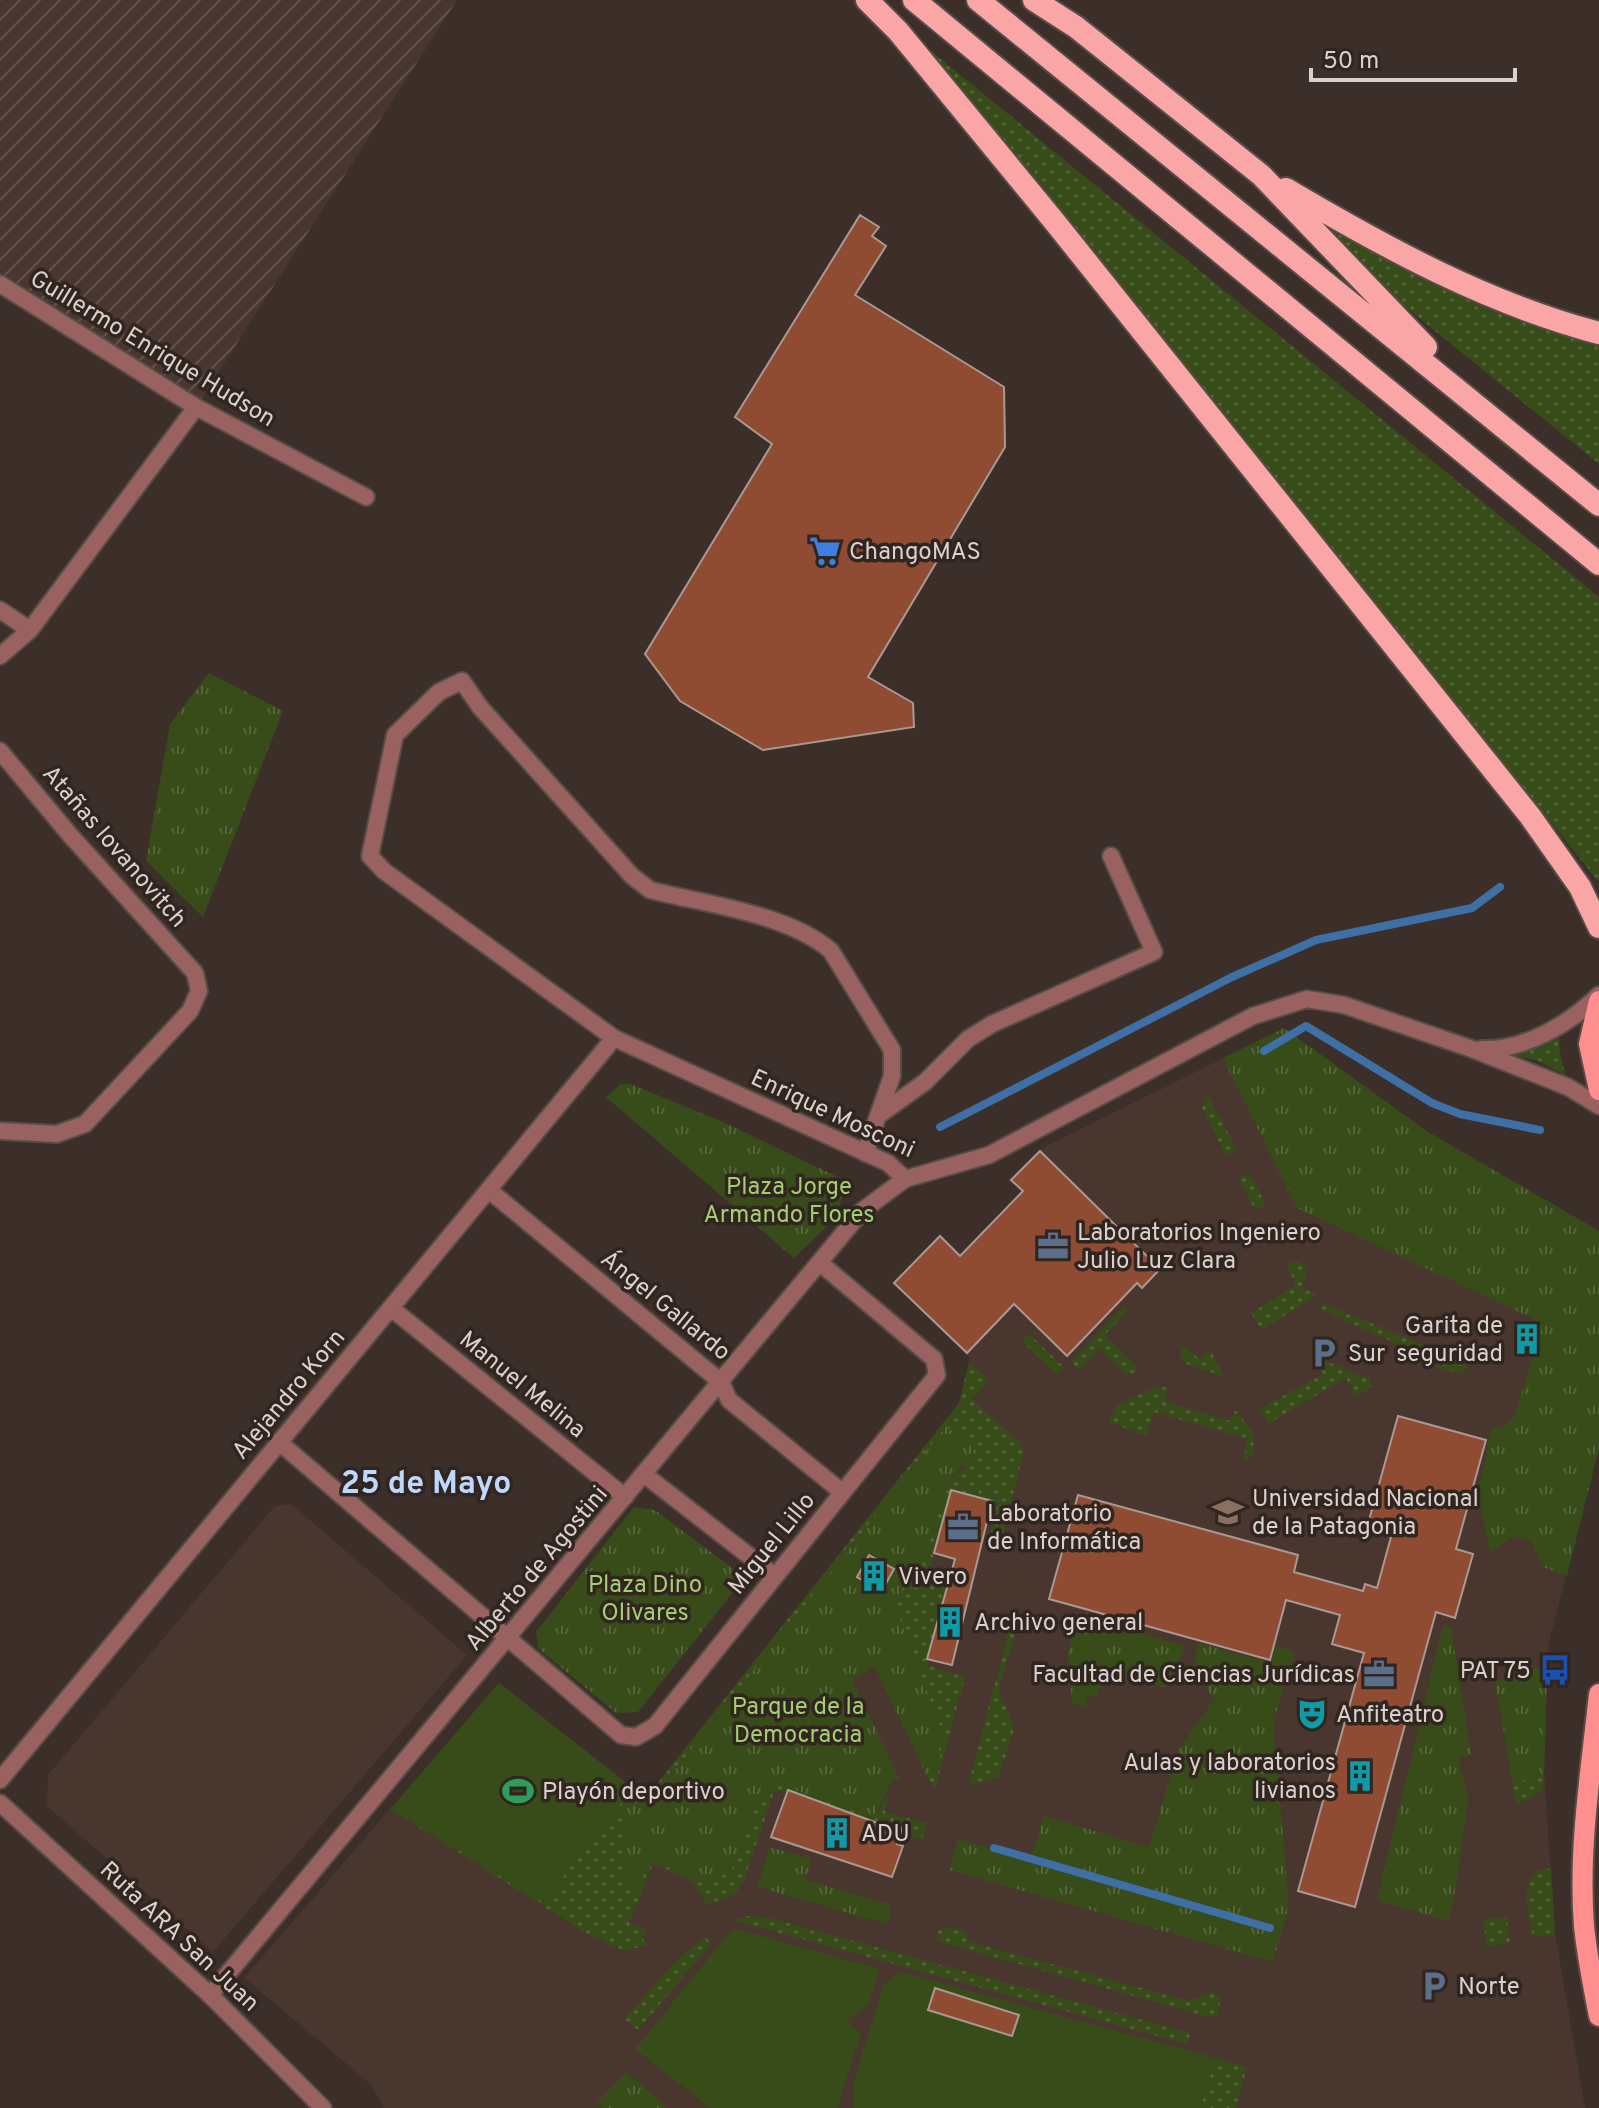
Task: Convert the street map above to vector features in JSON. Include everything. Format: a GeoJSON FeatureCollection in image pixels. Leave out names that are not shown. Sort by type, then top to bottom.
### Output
{"type":"FeatureCollection","features":[{"type":"Feature","properties":{"kind":"highway"},"geometry":{"type":"LineString","coordinates":[[867,0],[898,31],[1073,244],[1530,816],[1573,875],[1599,927]]}},
{"type":"Feature","properties":{"kind":"highway"},"geometry":{"type":"LineString","coordinates":[[914,0],[1599,564]]}},
{"type":"Feature","properties":{"kind":"highway"},"geometry":{"type":"LineString","coordinates":[[978,0],[1491,414],[1599,505]]}},
{"type":"Feature","properties":{"kind":"highway"},"geometry":{"type":"LineString","coordinates":[[1034,0],[1076,27],[1261,175],[1491,414]]}},
{"type":"Feature","properties":{"kind":"highway"},"geometry":{"type":"LineString","coordinates":[[1261,175],[1436,272],[1553,321],[1599,333]]}},
{"type":"Feature","properties":{"kind":"main road"},"geometry":{"type":"LineString","coordinates":[[1599,998],[1589,1044],[1599,1090]]}},
{"type":"Feature","properties":{"kind":"main road"},"geometry":{"type":"LineString","coordinates":[[1599,1694],[1584,1835],[1583,1888],[1587,1956],[1599,2016]]}},
{"type":"Feature","properties":{"kind":"street","name":"Guillermo Enrique Hudson"},"geometry":{"type":"LineString","coordinates":[[0,284],[196,407],[366,497]]}},
{"type":"Feature","properties":{"kind":"street"},"geometry":{"type":"LineString","coordinates":[[0,656],[30,630],[196,407]]}},
{"type":"Feature","properties":{"kind":"street"},"geometry":{"type":"LineString","coordinates":[[0,610],[30,630]]}},
{"type":"Feature","properties":{"kind":"street","name":"Enrique Mosconi"},"geometry":{"type":"LineString","coordinates":[[878,1117],[892,1076],[892,1050],[831,951],[818,939],[792,926],[650,890],[632,876],[480,707],[462,681],[439,692],[395,735],[370,856],[384,871],[614,1038],[888,1163],[905,1179],[989,1155],[1195,1046],[1289,1002],[1307,999],[1344,1005],[1472,1049],[1568,1087],[1599,1106]]}},
{"type":"Feature","properties":{"kind":"street","name":"Atañas Iovanovitch"},"geometry":{"type":"LineString","coordinates":[[0,751],[70,835],[195,973],[199,991],[190,1011],[85,1124],[57,1134],[0,1131]]}},
{"type":"Feature","properties":{"kind":"street"},"geometry":{"type":"LineString","coordinates":[[865,1153],[878,1117],[925,1082],[968,1039],[992,1024],[1154,952],[1111,856]]}},
{"type":"Feature","properties":{"kind":"street","name":"Enrique Mosconi"},"geometry":{"type":"LineString","coordinates":[[1472,1049],[1499,1050],[1537,1037],[1572,1018],[1599,998]]}},
{"type":"Feature","properties":{"kind":"street","name":"Alejandro Korn"},"geometry":{"type":"LineString","coordinates":[[0,1780],[614,1038]]}},
{"type":"Feature","properties":{"kind":"street","name":"Alberto de Agostini"},"geometry":{"type":"LineString","coordinates":[[210,1995],[862,1211],[905,1179]]}},
{"type":"Feature","properties":{"kind":"street","name":"Ángel Gallardo"},"geometry":{"type":"LineString","coordinates":[[490,1191],[721,1382],[729,1400],[842,1492]]}},
{"type":"Feature","properties":{"kind":"street","name":"Miguel Lillo"},"geometry":{"type":"LineString","coordinates":[[507,1641],[621,1735],[643,1735],[655,1726],[937,1375],[934,1359],[820,1263]]}},
{"type":"Feature","properties":{"kind":"street","name":"Manuel Melina"},"geometry":{"type":"LineString","coordinates":[[391,1308],[625,1497]]}},
{"type":"Feature","properties":{"kind":"street"},"geometry":{"type":"LineString","coordinates":[[279,1442],[507,1641]]}},
{"type":"Feature","properties":{"kind":"street"},"geometry":{"type":"LineString","coordinates":[[645,1475],[775,1576]]}},
{"type":"Feature","properties":{"kind":"street","name":"Ruta ARA San Juan"},"geometry":{"type":"LineString","coordinates":[[0,1803],[210,1995],[323,2108]]}},
{"type":"Feature","properties":{"kind":"shaded area"},"geometry":{"type":"Polygon","coordinates":[[[0,0],[457,0],[196,407],[0,284],[0,0]]]}},
{"type":"Feature","properties":{"kind":"shaded area","name":"Universidad Nacional de la Patagonia"},"geometry":{"type":"Polygon","coordinates":[[[1284,1028],[1428,1132],[1599,1231],[1599,1448],[1549,1642],[1544,1773],[1555,1933],[1585,2108],[384,2108],[372,2085],[244,1978],[499,1683],[646,1798],[959,1403],[970,1358],[892,1283],[940,1234],[961,1254],[1021,1192],[1009,1180],[1039,1150],[1284,1028]]]}},
{"type":"Feature","properties":{"kind":"shaded area"},"geometry":{"type":"Polygon","coordinates":[[[291,1504],[467,1655],[213,1952],[47,1806],[48,1775],[275,1506],[291,1504]]]}},
{"type":"Feature","properties":{"kind":"green space"},"geometry":{"type":"Polygon","coordinates":[[[920,42],[1599,597],[1599,882],[920,42]]]}},
{"type":"Feature","properties":{"kind":"green space"},"geometry":{"type":"Polygon","coordinates":[[[1325,215],[1599,336],[1599,464],[1312,231],[1325,215]]]}},
{"type":"Feature","properties":{"kind":"green space"},"geometry":{"type":"Polygon","coordinates":[[[209,673],[283,711],[203,917],[146,861],[170,724],[209,673]]]}},
{"type":"Feature","properties":{"kind":"green space"},"geometry":{"type":"Polygon","coordinates":[[[1284,1028],[1428,1132],[1599,1231],[1599,1448],[1567,1576],[1542,1567],[1531,1542],[1513,1536],[1490,1553],[1478,1492],[1492,1428],[1502,1428],[1514,1418],[1541,1330],[1530,1317],[1297,1208],[1223,1058],[1284,1028]]]}},
{"type":"Feature","properties":{"kind":"green space"},"geometry":{"type":"Polygon","coordinates":[[[1560,1032],[1559,1048],[1565,1075],[1538,1061],[1513,1055],[1560,1032]]]}},
{"type":"Feature","properties":{"kind":"green space","name":"Plaza Jorge Armando Flores"},"geometry":{"type":"Polygon","coordinates":[[[621,1084],[630,1084],[721,1121],[848,1182],[835,1218],[794,1258],[606,1097],[621,1084]]]}},
{"type":"Feature","properties":{"kind":"green space"},"geometry":{"type":"Polygon","coordinates":[[[1207,1093],[1237,1150],[1226,1155],[1202,1108],[1207,1093]]]}},
{"type":"Feature","properties":{"kind":"green space"},"geometry":{"type":"Polygon","coordinates":[[[1249,1173],[1266,1205],[1255,1210],[1238,1178],[1249,1173]]]}},
{"type":"Feature","properties":{"kind":"green space"},"geometry":{"type":"Polygon","coordinates":[[[1297,1261],[1308,1268],[1301,1288],[1317,1295],[1262,1330],[1251,1313],[1296,1285],[1287,1265],[1297,1261]]]}},
{"type":"Feature","properties":{"kind":"green space"},"geometry":{"type":"Polygon","coordinates":[[[1322,1303],[1465,1362],[1468,1368],[1461,1373],[1396,1358],[1402,1346],[1320,1309],[1322,1303]]]}},
{"type":"Feature","properties":{"kind":"green space"},"geometry":{"type":"Polygon","coordinates":[[[1124,1306],[1128,1310],[1105,1335],[1138,1368],[1136,1373],[1124,1373],[1100,1349],[1079,1370],[1071,1362],[1124,1306]]]}},
{"type":"Feature","properties":{"kind":"green space"},"geometry":{"type":"Polygon","coordinates":[[[1029,1334],[1064,1367],[1057,1375],[1022,1341],[1029,1334]]]}},
{"type":"Feature","properties":{"kind":"green space"},"geometry":{"type":"Polygon","coordinates":[[[1185,1347],[1200,1359],[1210,1350],[1225,1377],[1184,1363],[1180,1352],[1185,1347]]]}},
{"type":"Feature","properties":{"kind":"green space"},"geometry":{"type":"Polygon","coordinates":[[[1318,1358],[1369,1379],[1372,1387],[1356,1396],[1346,1378],[1268,1424],[1259,1409],[1322,1375],[1315,1360],[1318,1358]]]}},
{"type":"Feature","properties":{"kind":"green space"},"geometry":{"type":"Polygon","coordinates":[[[969,1362],[989,1380],[972,1400],[1020,1442],[1024,1452],[999,1548],[987,1545],[998,1503],[951,1490],[929,1573],[949,1579],[927,1658],[929,1666],[965,1677],[935,1789],[926,1775],[938,1771],[943,1734],[894,1603],[922,1565],[947,1482],[966,1468],[946,1426],[649,1803],[625,1804],[651,1858],[697,1883],[730,1873],[759,1795],[772,1782],[874,1817],[890,1792],[885,1812],[927,1823],[922,1840],[900,1833],[902,1828],[897,1827],[895,1832],[888,1829],[891,1820],[882,1818],[880,1824],[789,1790],[787,1793],[775,1789],[743,1883],[735,1894],[707,1905],[692,1881],[653,1864],[629,1923],[646,1929],[643,1939],[647,1945],[625,1951],[586,1933],[390,1809],[394,1805],[399,1814],[543,1902],[633,1788],[646,1798],[959,1403],[969,1362]]]}},
{"type":"Feature","properties":{"kind":"green space"},"geometry":{"type":"Polygon","coordinates":[[[1159,1386],[1168,1388],[1165,1402],[1231,1421],[1235,1410],[1253,1432],[1254,1454],[1243,1461],[1248,1439],[1154,1412],[1146,1436],[1109,1422],[1115,1406],[1159,1386]]]}},
{"type":"Feature","properties":{"kind":"green space","name":"Parque de la Democracia"},"geometry":{"type":"Polygon","coordinates":[[[946,1426],[978,1452],[947,1482],[922,1565],[894,1603],[943,1734],[938,1772],[926,1775],[875,1667],[852,1679],[900,1780],[893,1779],[874,1817],[772,1782],[759,1795],[731,1873],[697,1883],[651,1858],[639,1887],[624,1880],[625,1803],[649,1803],[946,1426]]]}},
{"type":"Feature","properties":{"kind":"green space","name":"Plaza Dino Olivares"},"geometry":{"type":"Polygon","coordinates":[[[634,1507],[655,1510],[736,1571],[737,1587],[638,1712],[616,1713],[539,1649],[536,1632],[634,1507]]]}},
{"type":"Feature","properties":{"kind":"green space"},"geometry":{"type":"Polygon","coordinates":[[[1013,1616],[1015,1634],[999,1688],[1014,1729],[999,1777],[968,1786],[1013,1616]]]}},
{"type":"Feature","properties":{"kind":"green space"},"geometry":{"type":"Polygon","coordinates":[[[1078,1616],[1186,1646],[1167,1688],[1106,1670],[1097,1697],[1088,1695],[1085,1707],[1072,1703],[1068,1655],[1078,1616]]]}},
{"type":"Feature","properties":{"kind":"green space"},"geometry":{"type":"Polygon","coordinates":[[[1443,1626],[1451,1628],[1471,1754],[1458,1759],[1468,1799],[1448,1921],[1377,1900],[1443,1626]]]}},
{"type":"Feature","properties":{"kind":"green space"},"geometry":{"type":"Polygon","coordinates":[[[1199,1643],[1271,1663],[1276,1646],[1295,1652],[1273,1723],[1288,1894],[1287,1913],[1273,1962],[949,1870],[958,1839],[1030,1861],[1044,1816],[1149,1847],[1178,1751],[1214,1699],[1196,1668],[1199,1643]]]}},
{"type":"Feature","properties":{"kind":"green space"},"geometry":{"type":"Polygon","coordinates":[[[1547,1664],[1544,1773],[1513,1784],[1495,1682],[1547,1664]]]}},
{"type":"Feature","properties":{"kind":"green space","name":"Playón deportivo"},"geometry":{"type":"Polygon","coordinates":[[[499,1683],[633,1788],[543,1902],[399,1814],[394,1805],[499,1683]]]}},
{"type":"Feature","properties":{"kind":"green space"},"geometry":{"type":"Polygon","coordinates":[[[1544,1773],[1541,1791],[1528,1800],[1516,1803],[1513,1784],[1544,1773]]]}},
{"type":"Feature","properties":{"kind":"green space"},"geometry":{"type":"Polygon","coordinates":[[[769,1847],[811,1859],[806,1880],[892,1905],[887,1924],[758,1887],[769,1847]]]}},
{"type":"Feature","properties":{"kind":"green space"},"geometry":{"type":"Polygon","coordinates":[[[1551,1868],[1555,1933],[1533,1937],[1527,1903],[1528,1887],[1535,1872],[1551,1868]]]}},
{"type":"Feature","properties":{"kind":"green space"},"geometry":{"type":"Polygon","coordinates":[[[749,1916],[769,1918],[1190,2033],[1187,2044],[733,1920],[749,1916]]]}},
{"type":"Feature","properties":{"kind":"green space"},"geometry":{"type":"Polygon","coordinates":[[[1507,1917],[1510,1942],[1487,1947],[1483,1920],[1507,1917]]]}},
{"type":"Feature","properties":{"kind":"green space"},"geometry":{"type":"Polygon","coordinates":[[[950,1927],[966,1932],[969,1942],[1189,2001],[1212,1992],[1220,1997],[1219,2014],[1209,2017],[937,1941],[938,1930],[950,1927]]]}},
{"type":"Feature","properties":{"kind":"green space"},"geometry":{"type":"Polygon","coordinates":[[[736,1929],[880,1969],[868,2005],[847,2021],[861,2033],[837,2108],[710,2108],[635,2049],[730,1932],[736,1929]]]}},
{"type":"Feature","properties":{"kind":"green space"},"geometry":{"type":"Polygon","coordinates":[[[706,1937],[711,1944],[638,2030],[625,2019],[677,1959],[706,1937]]]}},
{"type":"Feature","properties":{"kind":"green space"},"geometry":{"type":"Polygon","coordinates":[[[899,1972],[1216,2058],[1200,2108],[853,2108],[855,2077],[884,1984],[899,1972]]]}},
{"type":"Feature","properties":{"kind":"green space"},"geometry":{"type":"Polygon","coordinates":[[[1216,2058],[1247,2067],[1236,2108],[1200,2108],[1216,2058]]]}},
{"type":"Feature","properties":{"kind":"green space"},"geometry":{"type":"Polygon","coordinates":[[[626,2072],[668,2108],[603,2108],[597,2103],[626,2072]]]}},
{"type":"Feature","properties":{"kind":"building","name":"ChangoMAS"},"geometry":{"type":"Polygon","coordinates":[[[860,215],[879,227],[872,236],[886,246],[855,295],[1004,387],[1005,447],[868,677],[913,703],[914,727],[763,750],[680,701],[645,654],[772,444],[735,417],[860,215]]]}},
{"type":"Feature","properties":{"kind":"building","name":"Laboratorios Ingeniero Julio Luz Clara"},"geometry":{"type":"Polygon","coordinates":[[[1040,1151],[1160,1269],[1142,1288],[1137,1283],[1067,1356],[1014,1304],[967,1353],[894,1283],[940,1236],[960,1256],[1023,1191],[1011,1180],[1040,1151]]]}},
{"type":"Feature","properties":{"kind":"building","name":"Aulas y laboratorios livianos"},"geometry":{"type":"Polygon","coordinates":[[[1398,1416],[1486,1440],[1456,1549],[1473,1554],[1455,1618],[1436,1612],[1355,1907],[1298,1891],[1364,1653],[1332,1644],[1340,1615],[1286,1600],[1270,1660],[1049,1599],[1078,1495],[1298,1555],[1294,1572],[1363,1591],[1365,1584],[1377,1588],[1391,1537],[1366,1531],[1398,1416]]]}},
{"type":"Feature","properties":{"kind":"building"},"geometry":{"type":"Polygon","coordinates":[[[951,1490],[992,1501],[952,1665],[927,1659],[955,1559],[934,1553],[951,1490]]]}},
{"type":"Feature","properties":{"kind":"building","name":"Vivero"},"geometry":{"type":"Polygon","coordinates":[[[869,1555],[894,1569],[882,1591],[857,1577],[869,1555]]]}},
{"type":"Feature","properties":{"kind":"building","name":"ADU"},"geometry":{"type":"Polygon","coordinates":[[[788,1790],[880,1824],[902,1828],[897,1844],[903,1846],[892,1877],[771,1837],[788,1790]]]}},
{"type":"Feature","properties":{"kind":"building"},"geometry":{"type":"Polygon","coordinates":[[[935,1988],[1019,2015],[1012,2036],[928,2010],[935,1988]]]}},
{"type":"Feature","properties":{"kind":"waterway"},"geometry":{"type":"LineString","coordinates":[[940,1127],[1232,977],[1316,940],[1472,908],[1500,887]]}},
{"type":"Feature","properties":{"kind":"waterway"},"geometry":{"type":"LineString","coordinates":[[1264,1051],[1306,1026],[1432,1103],[1460,1114],[1540,1130]]}},
{"type":"Feature","properties":{"kind":"waterway"},"geometry":{"type":"LineString","coordinates":[[994,1848],[1270,1928]]}},
{"type":"Feature","properties":{"kind":"place","name":"ChangoMAS"},"geometry":{"type":"Point","coordinates":[825,551]}},
{"type":"Feature","properties":{"kind":"place","name":"Laboratorios Ingeniero Julio Luz Clara"},"geometry":{"type":"Point","coordinates":[1053,1246]}},
{"type":"Feature","properties":{"kind":"place","name":"Garita de seguridad"},"geometry":{"type":"Point","coordinates":[1527,1339]}},
{"type":"Feature","properties":{"kind":"place","name":"Sur"},"geometry":{"type":"Point","coordinates":[1324,1353]}},
{"type":"Feature","properties":{"kind":"place","name":"Universidad Nacional de la Patagonia"},"geometry":{"type":"Point","coordinates":[1228,1512]}},
{"type":"Feature","properties":{"kind":"place","name":"Laboratorio de Informática"},"geometry":{"type":"Point","coordinates":[963,1527]}},
{"type":"Feature","properties":{"kind":"place","name":"Vivero"},"geometry":{"type":"Point","coordinates":[874,1576]}},
{"type":"Feature","properties":{"kind":"place","name":"Archivo general"},"geometry":{"type":"Point","coordinates":[950,1622]}},
{"type":"Feature","properties":{"kind":"place","name":"PAT 75"},"geometry":{"type":"Point","coordinates":[1555,1670]}},
{"type":"Feature","properties":{"kind":"place","name":"Facultad de Ciencias Jurídicas"},"geometry":{"type":"Point","coordinates":[1379,1674]}},
{"type":"Feature","properties":{"kind":"place","name":"Anfiteatro"},"geometry":{"type":"Point","coordinates":[1312,1714]}},
{"type":"Feature","properties":{"kind":"place","name":"Aulas y laboratorios livianos"},"geometry":{"type":"Point","coordinates":[1360,1776]}},
{"type":"Feature","properties":{"kind":"place","name":"Playón deportivo"},"geometry":{"type":"Point","coordinates":[518,1791]}},
{"type":"Feature","properties":{"kind":"place","name":"ADU"},"geometry":{"type":"Point","coordinates":[837,1833]}},
{"type":"Feature","properties":{"kind":"place","name":"Norte"},"geometry":{"type":"Point","coordinates":[1434,1986]}},
{"type":"Feature","properties":{"kind":"district","name":"25 de Mayo"},"geometry":{"type":"Point","coordinates":[426,1482]}}]}
